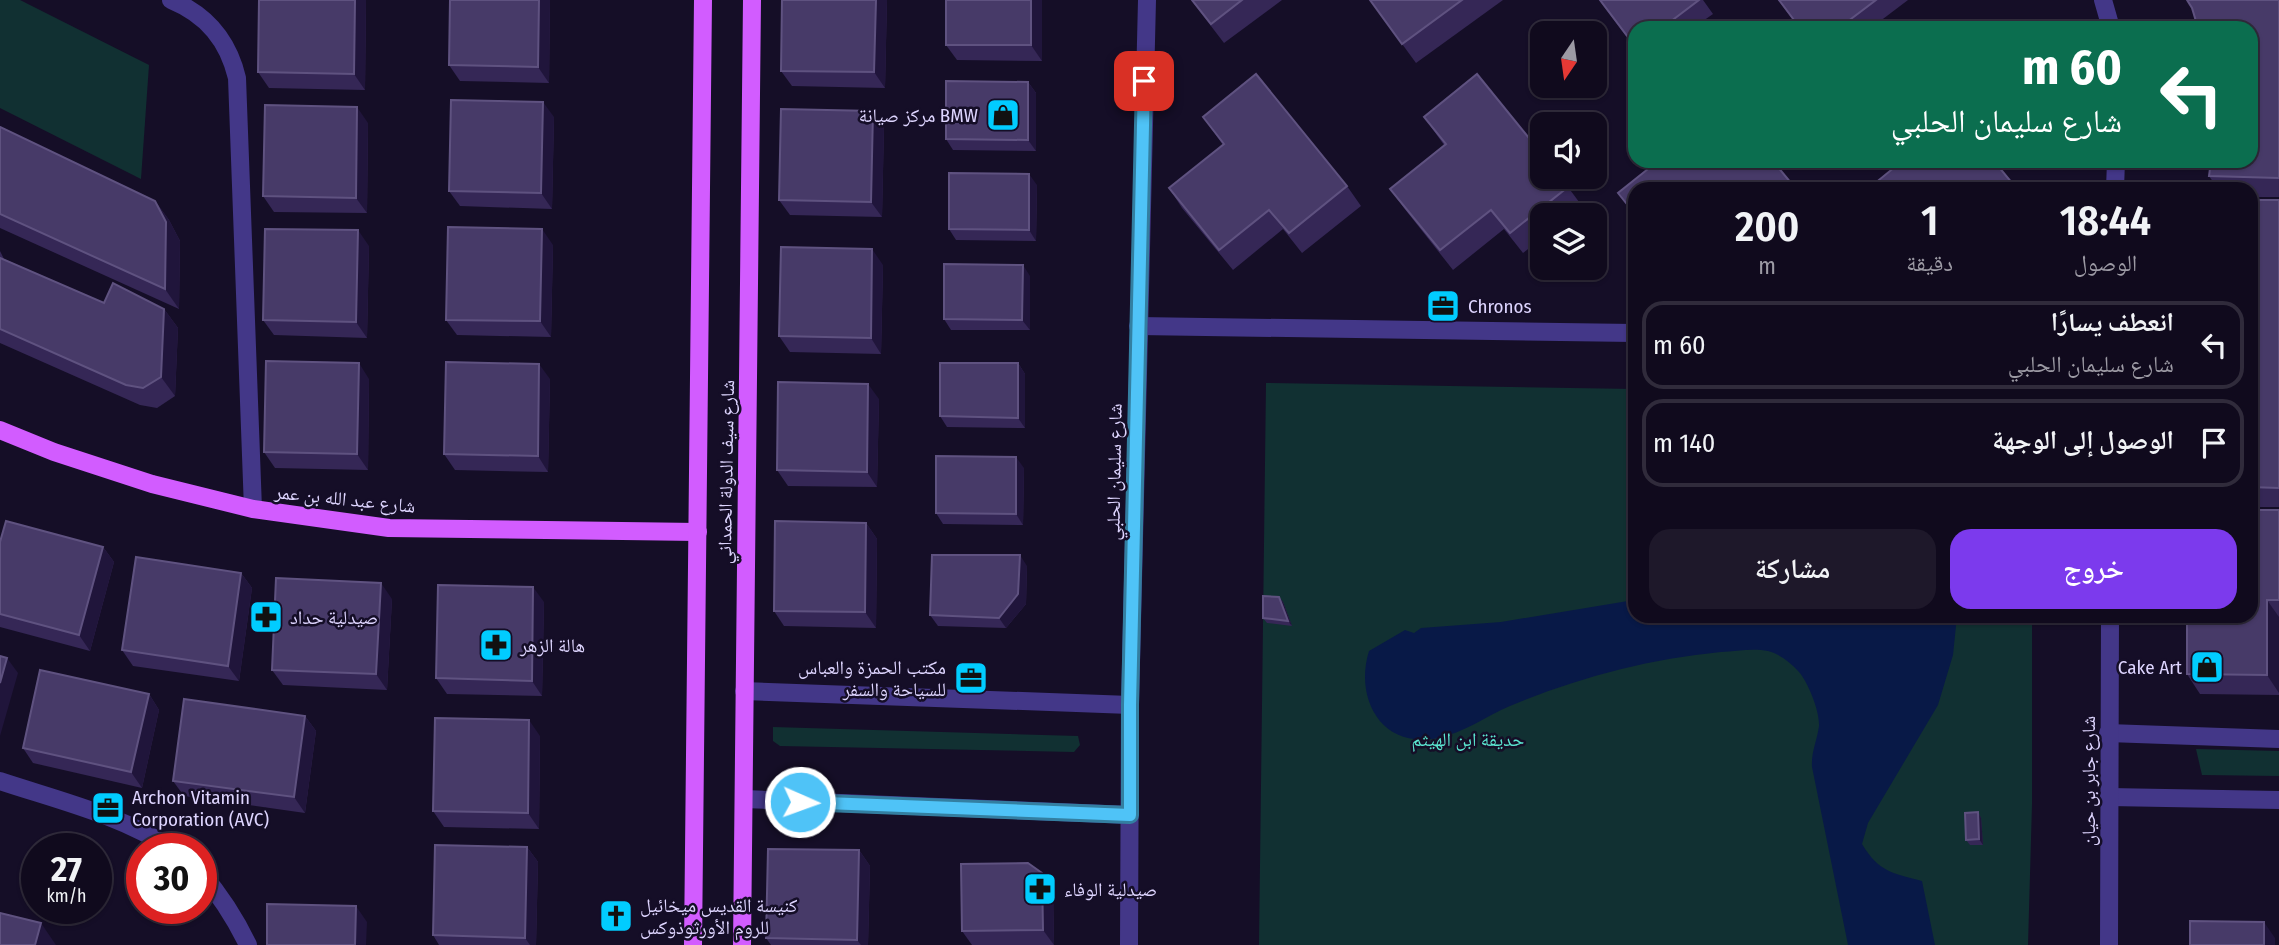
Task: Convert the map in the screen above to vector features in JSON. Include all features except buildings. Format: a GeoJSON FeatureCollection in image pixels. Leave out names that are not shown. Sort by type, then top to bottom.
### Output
{"type":"FeatureCollection","features":[{"type":"Feature","properties":{"kind":"main road","name":"شارع سيف الدولة الحمداني"},"geometry":{"type":"LineString","coordinates":[[693,945],[703,0]]}},
{"type":"Feature","properties":{"kind":"main road","name":"شارع سيف الدولة الحمداني"},"geometry":{"type":"LineString","coordinates":[[742,945],[752,0]]}},
{"type":"Feature","properties":{"kind":"main road","name":"شارع عبد الله بن عمر"},"geometry":{"type":"LineString","coordinates":[[0,430],[54,452],[152,484],[253,509],[388,528],[698,532]]}},
{"type":"Feature","properties":{"kind":"street"},"geometry":{"type":"LineString","coordinates":[[172,0],[191,9],[216,32],[233,61],[237,78],[253,509]]}},
{"type":"Feature","properties":{"kind":"street","name":"شارع سليمان الحلبي"},"geometry":{"type":"LineString","coordinates":[[1129,945],[1130,705],[1147,0]]}},
{"type":"Feature","properties":{"kind":"street"},"geometry":{"type":"LineString","coordinates":[[2103,0],[2109,21]]}},
{"type":"Feature","properties":{"kind":"street"},"geometry":{"type":"LineString","coordinates":[[1138,326],[1628,333]]}},
{"type":"Feature","properties":{"kind":"street","name":"شارع جابر بن حيان"},"geometry":{"type":"LineString","coordinates":[[2109,945],[2110,623]]}},
{"type":"Feature","properties":{"kind":"street"},"geometry":{"type":"LineString","coordinates":[[744,691],[1130,705]]}},
{"type":"Feature","properties":{"kind":"street"},"geometry":{"type":"LineString","coordinates":[[2108,733],[2279,739]]}},
{"type":"Feature","properties":{"kind":"street"},"geometry":{"type":"LineString","coordinates":[[0,781],[147,833]]}},
{"type":"Feature","properties":{"kind":"street"},"geometry":{"type":"LineString","coordinates":[[2109,797],[2279,800]]}},
{"type":"Feature","properties":{"kind":"street"},"geometry":{"type":"LineString","coordinates":[[744,799],[1130,815]]}},
{"type":"Feature","properties":{"kind":"street"},"geometry":{"type":"LineString","coordinates":[[217,892],[237,921],[248,945]]}},
{"type":"Feature","properties":{"kind":"green space"},"geometry":{"type":"Polygon","coordinates":[[[0,0],[20,0],[149,65],[141,179],[0,108],[0,0]]]}},
{"type":"Feature","properties":{"kind":"green space","name":"حديقة ابن الهيثم"},"geometry":{"type":"Polygon","coordinates":[[[1266,383],[1628,389],[1628,623],[2032,623],[2032,804],[2028,945],[1259,945],[1266,383]]]}},
{"type":"Feature","properties":{"kind":"green space"},"geometry":{"type":"Polygon","coordinates":[[[773,727],[1078,736],[1080,745],[1074,752],[780,746],[773,741],[773,727]]]}},
{"type":"Feature","properties":{"kind":"green space"},"geometry":{"type":"Polygon","coordinates":[[[2196,749],[2279,751],[2279,776],[2202,775],[2196,749]]]}},
{"type":"Feature","properties":{"kind":"water"},"geometry":{"type":"Polygon","coordinates":[[[1628,601],[1628,623],[1956,623],[1953,655],[1938,705],[1868,823],[1862,844],[1874,860],[1887,870],[1922,881],[1935,945],[1848,945],[1812,767],[1819,726],[1818,713],[1806,683],[1796,669],[1772,652],[1751,650],[1694,655],[1613,671],[1535,696],[1438,738],[1418,740],[1401,736],[1377,717],[1369,703],[1366,687],[1365,669],[1369,651],[1405,630],[1414,633],[1421,628],[1501,622],[1628,601]]]}},
{"type":"Feature","properties":{"kind":"place","name":"مركز صيانة BMW"},"geometry":{"type":"Point","coordinates":[1003,115]}},
{"type":"Feature","properties":{"kind":"place","name":"Chronos"},"geometry":{"type":"Point","coordinates":[1443,306]}},
{"type":"Feature","properties":{"kind":"place","name":"صيدلية حداد"},"geometry":{"type":"Point","coordinates":[266,617]}},
{"type":"Feature","properties":{"kind":"place","name":"هالة الزهر"},"geometry":{"type":"Point","coordinates":[496,645]}},
{"type":"Feature","properties":{"kind":"place","name":"Cake Art"},"geometry":{"type":"Point","coordinates":[2207,667]}},
{"type":"Feature","properties":{"kind":"place","name":"مكتب الحمزة والعباس للسياحة والسفر"},"geometry":{"type":"Point","coordinates":[971,678]}},
{"type":"Feature","properties":{"kind":"place","name":"Archon Vitamin Corporation (AVC)"},"geometry":{"type":"Point","coordinates":[108,808]}},
{"type":"Feature","properties":{"kind":"place","name":"صيدلية الوفاء"},"geometry":{"type":"Point","coordinates":[1040,889]}},
{"type":"Feature","properties":{"kind":"place","name":"كنيسة القديس ميخائيل للروم الأورثوذوكس"},"geometry":{"type":"Point","coordinates":[616,916]}},
{"type":"Feature","properties":{"kind":"route"},"geometry":{"type":"LineString","coordinates":[[800,802],[1130,815],[1144,81]]}}]}
